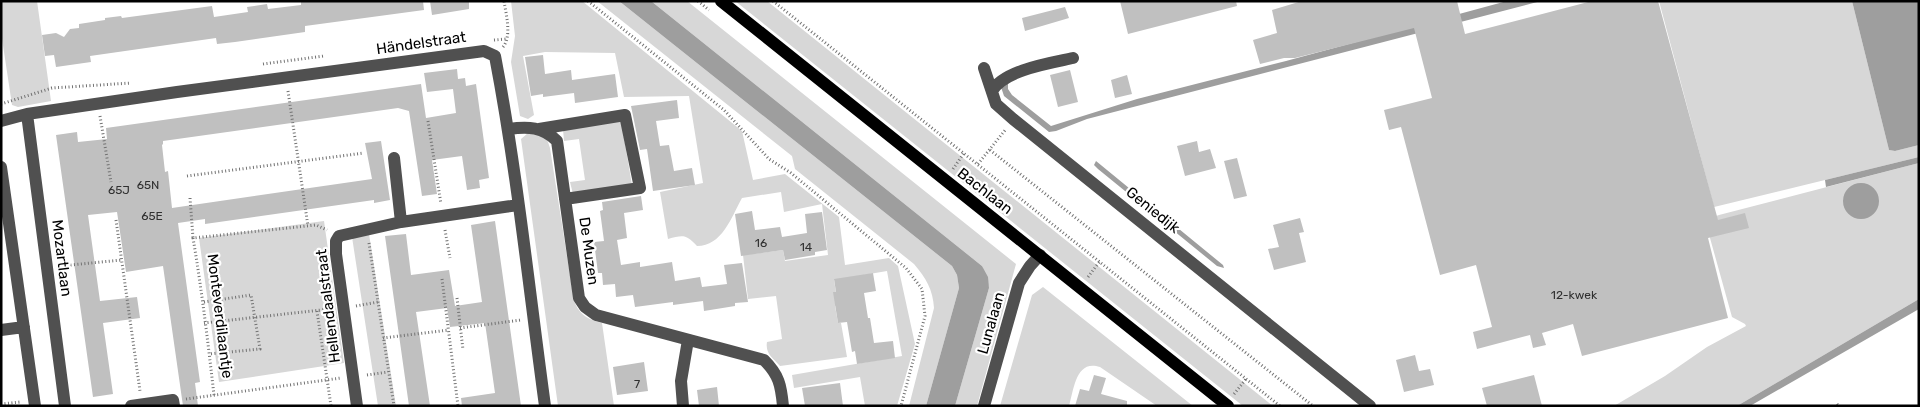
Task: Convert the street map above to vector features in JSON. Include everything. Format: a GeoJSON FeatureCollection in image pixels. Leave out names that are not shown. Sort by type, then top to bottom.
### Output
{"type":"FeatureCollection","features":[{"type":"Feature","properties":{"kind":"main road","name":"Bachlaan"},"geometry":{"type":"LineString","coordinates":[[722,1],[1227,405]]}},
{"type":"Feature","properties":{"kind":"street","name":"Händelstraat"},"geometry":{"type":"LineString","coordinates":[[1,121],[27,114],[286,77],[484,51],[495,56]]}},
{"type":"Feature","properties":{"kind":"street"},"geometry":{"type":"LineString","coordinates":[[495,56],[509,130],[545,406]]}},
{"type":"Feature","properties":{"kind":"street"},"geometry":{"type":"LineString","coordinates":[[992,91],[996,84],[1022,71],[1073,58]]}},
{"type":"Feature","properties":{"kind":"street","name":"Geniedijk"},"geometry":{"type":"LineString","coordinates":[[984,68],[996,104],[1370,406]]}},
{"type":"Feature","properties":{"kind":"street","name":"Mozartlaan"},"geometry":{"type":"LineString","coordinates":[[27,114],[65,406]]}},
{"type":"Feature","properties":{"kind":"street"},"geometry":{"type":"LineString","coordinates":[[509,130],[525,127],[538,129],[624,115],[640,188],[565,199]]}},
{"type":"Feature","properties":{"kind":"street","name":"De Muzen"},"geometry":{"type":"LineString","coordinates":[[538,129],[550,134],[557,141],[580,298],[585,307],[596,315],[764,360],[772,368],[780,383],[783,406]]}},
{"type":"Feature","properties":{"kind":"street"},"geometry":{"type":"LineString","coordinates":[[394,158],[401,222]]}},
{"type":"Feature","properties":{"kind":"street"},"geometry":{"type":"LineString","coordinates":[[1,167],[35,403]]}},
{"type":"Feature","properties":{"kind":"street","name":"Hellendaalstraat"},"geometry":{"type":"LineString","coordinates":[[357,406],[336,254],[336,241],[339,236],[401,222],[518,205]]}},
{"type":"Feature","properties":{"kind":"street","name":"Lunalaan"},"geometry":{"type":"LineString","coordinates":[[984,406],[1019,283],[1040,255]]}},
{"type":"Feature","properties":{"kind":"street"},"geometry":{"type":"LineString","coordinates":[[1,330],[24,327]]}},
{"type":"Feature","properties":{"kind":"street"},"geometry":{"type":"LineString","coordinates":[[683,406],[681,381],[688,340]]}},
{"type":"Feature","properties":{"kind":"street"},"geometry":{"type":"LineString","coordinates":[[136,405],[173,403]]}},
{"type":"Feature","properties":{"kind":"path"},"geometry":{"type":"LineString","coordinates":[[495,56],[506,43],[508,24],[504,1]]}},
{"type":"Feature","properties":{"kind":"path"},"geometry":{"type":"LineString","coordinates":[[588,1],[724,110],[769,159],[791,173],[906,268],[922,289],[925,316],[902,406]]}},
{"type":"Feature","properties":{"kind":"path"},"geometry":{"type":"LineString","coordinates":[[773,1],[1280,406]]}},
{"type":"Feature","properties":{"kind":"path"},"geometry":{"type":"LineString","coordinates":[[286,77],[308,226]]}},
{"type":"Feature","properties":{"kind":"path"},"geometry":{"type":"LineString","coordinates":[[98,104],[111,182]]}},
{"type":"Feature","properties":{"kind":"path"},"geometry":{"type":"LineString","coordinates":[[978,164],[1014,119]]}},
{"type":"Feature","properties":{"kind":"path"},"geometry":{"type":"LineString","coordinates":[[428,121],[450,258]]}},
{"type":"Feature","properties":{"kind":"path"},"geometry":{"type":"LineString","coordinates":[[990,150],[1313,406]]}},
{"type":"Feature","properties":{"kind":"path"},"geometry":{"type":"LineString","coordinates":[[187,176],[364,153]]}},
{"type":"Feature","properties":{"kind":"path"},"geometry":{"type":"LineString","coordinates":[[945,180],[964,153]]}},
{"type":"Feature","properties":{"kind":"path"},"geometry":{"type":"LineString","coordinates":[[190,198],[193,238]]}},
{"type":"Feature","properties":{"kind":"path"},"geometry":{"type":"LineString","coordinates":[[116,220],[122,260],[136,405]]}},
{"type":"Feature","properties":{"kind":"path","name":"Monteverdilaantje"},"geometry":{"type":"LineString","coordinates":[[214,396],[204,323],[204,302],[193,238],[316,225],[339,236]]}},
{"type":"Feature","properties":{"kind":"path"},"geometry":{"type":"LineString","coordinates":[[367,230],[394,406]]}},
{"type":"Feature","properties":{"kind":"path"},"geometry":{"type":"LineString","coordinates":[[47,267],[122,260]]}},
{"type":"Feature","properties":{"kind":"path"},"geometry":{"type":"LineString","coordinates":[[1080,287],[1100,261]]}},
{"type":"Feature","properties":{"kind":"path"},"geometry":{"type":"LineString","coordinates":[[442,278],[458,406]]}},
{"type":"Feature","properties":{"kind":"path"},"geometry":{"type":"LineString","coordinates":[[204,302],[251,295],[260,349],[209,354]]}},
{"type":"Feature","properties":{"kind":"path"},"geometry":{"type":"LineString","coordinates":[[457,298],[463,350]]}},
{"type":"Feature","properties":{"kind":"path"},"geometry":{"type":"LineString","coordinates":[[204,323],[344,308],[378,302]]}},
{"type":"Feature","properties":{"kind":"path"},"geometry":{"type":"LineString","coordinates":[[317,311],[331,406]]}},
{"type":"Feature","properties":{"kind":"path"},"geometry":{"type":"LineString","coordinates":[[460,328],[533,318]]}},
{"type":"Feature","properties":{"kind":"path"},"geometry":{"type":"LineString","coordinates":[[383,338],[449,330]]}},
{"type":"Feature","properties":{"kind":"path"},"geometry":{"type":"LineString","coordinates":[[173,403],[388,372]]}},
{"type":"Feature","properties":{"kind":"path"},"geometry":{"type":"LineString","coordinates":[[1227,405],[1246,379]]}},
{"type":"Feature","properties":{"kind":"path"},"geometry":{"type":"LineString","coordinates":[[1,404],[35,403]]}},
{"type":"Feature","properties":{"kind":"shaded area"},"geometry":{"type":"Polygon","coordinates":[[[1,1],[37,1],[51,101],[18,107],[12,105],[1,32],[1,1]]]}},
{"type":"Feature","properties":{"kind":"shaded area"},"geometry":{"type":"Polygon","coordinates":[[[511,1],[582,1],[742,131],[753,180],[785,174],[839,217],[845,265],[889,258],[898,266],[915,344],[897,406],[865,406],[860,377],[794,388],[792,375],[902,356],[887,271],[834,280],[838,305],[835,306],[838,323],[841,323],[847,357],[780,366],[767,350],[767,342],[782,339],[776,296],[748,299],[743,255],[783,250],[785,261],[828,255],[822,204],[784,212],[781,192],[742,198],[725,230],[706,245],[697,246],[684,236],[668,239],[660,192],[703,183],[689,96],[624,97],[615,53],[545,52],[523,56],[534,115],[528,119],[520,116],[511,62],[515,36],[511,1]]]}},
{"type":"Feature","properties":{"kind":"shaded area"},"geometry":{"type":"Polygon","coordinates":[[[597,1],[619,1],[952,266],[957,275],[959,288],[926,406],[909,406],[934,308],[930,290],[925,279],[914,264],[795,169],[792,156],[597,1]]]}},
{"type":"Feature","properties":{"kind":"shaded area"},"geometry":{"type":"Polygon","coordinates":[[[619,1],[651,1],[982,266],[988,277],[989,288],[955,406],[926,406],[959,288],[957,275],[952,266],[619,1]]]}},
{"type":"Feature","properties":{"kind":"shaded area"},"geometry":{"type":"Polygon","coordinates":[[[651,1],[687,1],[1016,264],[977,406],[955,406],[989,288],[982,266],[651,1]]]}},
{"type":"Feature","properties":{"kind":"shaded area"},"geometry":{"type":"Polygon","coordinates":[[[735,1],[767,1],[1273,406],[1243,406],[735,1]]]}},
{"type":"Feature","properties":{"kind":"shaded area"},"geometry":{"type":"Polygon","coordinates":[[[1507,1],[1541,1],[1087,119],[1056,131],[1049,132],[1004,96],[1001,87],[1008,82],[1008,89],[1012,95],[1051,126],[1137,99],[1507,1]]]}},
{"type":"Feature","properties":{"kind":"shaded area"},"geometry":{"type":"Polygon","coordinates":[[[1659,1],[1852,1],[1889,150],[1895,151],[1919,145],[1919,157],[1714,207],[1659,1]]]}},
{"type":"Feature","properties":{"kind":"shaded area"},"geometry":{"type":"Polygon","coordinates":[[[1852,1],[1918,1],[1919,145],[1895,151],[1889,150],[1852,1]]]}},
{"type":"Feature","properties":{"kind":"shaded area"},"geometry":{"type":"Polygon","coordinates":[[[621,120],[632,185],[573,194],[570,182],[585,180],[579,139],[564,141],[563,129],[621,120]]]}},
{"type":"Feature","properties":{"kind":"shaded area"},"geometry":{"type":"Polygon","coordinates":[[[528,133],[537,134],[547,139],[550,148],[574,301],[585,316],[602,323],[614,406],[558,406],[521,139],[528,133]]]}},
{"type":"Feature","properties":{"kind":"shaded area"},"geometry":{"type":"Polygon","coordinates":[[[1919,157],[1919,163],[1826,187],[1825,180],[1919,157]]]}},
{"type":"Feature","properties":{"kind":"shaded area"},"geometry":{"type":"Polygon","coordinates":[[[1096,161],[1223,265],[1224,268],[1217,266],[1098,169],[1094,165],[1096,161]]]}},
{"type":"Feature","properties":{"kind":"shaded area"},"geometry":{"type":"Polygon","coordinates":[[[1919,163],[1919,299],[1737,406],[1614,406],[1665,376],[1707,347],[1746,326],[1732,317],[1705,220],[1919,163]]]}},
{"type":"Feature","properties":{"kind":"shaded area"},"geometry":{"type":"Polygon","coordinates":[[[1861,183],[1874,188],[1879,201],[1874,214],[1861,219],[1848,214],[1843,201],[1848,188],[1861,183]]]}},
{"type":"Feature","properties":{"kind":"shaded area"},"geometry":{"type":"Polygon","coordinates":[[[324,221],[344,363],[219,382],[199,238],[324,221]]]}},
{"type":"Feature","properties":{"kind":"shaded area"},"geometry":{"type":"Polygon","coordinates":[[[369,234],[396,406],[378,406],[352,237],[369,234]]]}},
{"type":"Feature","properties":{"kind":"shaded area"},"geometry":{"type":"Polygon","coordinates":[[[1043,287],[1193,406],[1157,406],[1100,367],[1092,366],[1086,367],[1077,377],[1069,406],[1000,406],[1032,295],[1043,287]]]}},
{"type":"Feature","properties":{"kind":"shaded area"},"geometry":{"type":"Polygon","coordinates":[[[1919,299],[1919,309],[1750,406],[1737,406],[1919,299]]]}},
{"type":"Feature","properties":{"kind":"building"},"geometry":{"type":"Polygon","coordinates":[[[301,1],[423,1],[424,10],[305,26],[305,32],[235,42],[217,44],[216,38],[90,56],[91,62],[56,67],[54,55],[45,56],[42,35],[56,33],[64,37],[70,29],[79,28],[79,24],[105,20],[105,18],[121,16],[122,18],[212,6],[214,17],[248,12],[247,7],[267,4],[268,9],[301,5],[301,1]]]}},
{"type":"Feature","properties":{"kind":"building"},"geometry":{"type":"Polygon","coordinates":[[[430,1],[469,1],[469,9],[432,15],[430,1]]]}},
{"type":"Feature","properties":{"kind":"building"},"geometry":{"type":"Polygon","coordinates":[[[1120,1],[1236,1],[1237,6],[1128,34],[1120,1]]]}},
{"type":"Feature","properties":{"kind":"building"},"geometry":{"type":"Polygon","coordinates":[[[1302,1],[1457,1],[1465,34],[1592,1],[1658,1],[1718,220],[1745,213],[1749,228],[1708,238],[1728,318],[1582,356],[1573,324],[1542,333],[1546,345],[1533,348],[1530,335],[1477,349],[1473,332],[1492,327],[1476,265],[1440,275],[1401,127],[1389,130],[1384,110],[1432,98],[1414,28],[1295,58],[1284,58],[1260,64],[1253,40],[1277,33],[1272,10],[1302,1]]]}},
{"type":"Feature","properties":{"kind":"building"},"geometry":{"type":"Polygon","coordinates":[[[1065,7],[1069,18],[1025,31],[1022,18],[1065,7]]]}},
{"type":"Feature","properties":{"kind":"building"},"geometry":{"type":"Polygon","coordinates":[[[543,55],[545,74],[571,70],[572,80],[615,74],[618,97],[575,103],[574,93],[543,97],[543,94],[531,96],[525,57],[543,55]]]}},
{"type":"Feature","properties":{"kind":"building"},"geometry":{"type":"Polygon","coordinates":[[[457,69],[458,79],[465,78],[466,86],[476,84],[489,178],[479,180],[480,188],[467,190],[462,156],[432,160],[437,194],[422,196],[409,111],[398,108],[163,141],[165,172],[168,171],[172,208],[372,179],[365,143],[381,141],[390,200],[374,203],[374,200],[205,224],[205,219],[178,223],[200,382],[195,383],[198,406],[183,406],[163,266],[126,272],[117,212],[88,215],[100,301],[137,297],[140,318],[103,323],[113,394],[93,397],[56,135],[77,132],[78,142],[107,139],[106,128],[421,84],[426,118],[456,113],[453,89],[427,92],[424,73],[457,69]]]}},
{"type":"Feature","properties":{"kind":"building"},"geometry":{"type":"Polygon","coordinates":[[[1070,70],[1078,102],[1058,107],[1050,75],[1070,70]]]}},
{"type":"Feature","properties":{"kind":"building"},"geometry":{"type":"Polygon","coordinates":[[[1127,75],[1132,94],[1115,98],[1111,80],[1127,75]]]}},
{"type":"Feature","properties":{"kind":"building"},"geometry":{"type":"Polygon","coordinates":[[[677,100],[679,118],[656,121],[660,146],[669,145],[674,171],[692,168],[695,185],[653,191],[647,149],[640,150],[631,106],[677,100]]]}},
{"type":"Feature","properties":{"kind":"building"},"geometry":{"type":"Polygon","coordinates":[[[1197,141],[1199,152],[1210,149],[1216,168],[1185,176],[1177,146],[1197,141]]]}},
{"type":"Feature","properties":{"kind":"building"},"geometry":{"type":"Polygon","coordinates":[[[1237,158],[1247,196],[1234,199],[1224,161],[1237,158]]]}},
{"type":"Feature","properties":{"kind":"building"},"geometry":{"type":"Polygon","coordinates":[[[641,196],[643,210],[624,213],[627,238],[617,240],[621,265],[640,262],[640,267],[672,262],[675,281],[700,277],[702,287],[727,284],[724,265],[742,263],[748,302],[735,303],[735,306],[704,311],[703,301],[673,305],[673,302],[635,307],[633,295],[616,297],[615,284],[603,285],[602,273],[598,273],[594,242],[604,241],[600,211],[603,210],[602,202],[641,196]]]}},
{"type":"Feature","properties":{"kind":"building"},"geometry":{"type":"Polygon","coordinates":[[[752,211],[755,230],[780,227],[782,237],[807,233],[805,214],[822,212],[827,250],[815,252],[815,255],[785,260],[783,250],[741,256],[735,214],[752,211]]]}},
{"type":"Feature","properties":{"kind":"building"},"geometry":{"type":"Polygon","coordinates":[[[1300,218],[1304,232],[1299,233],[1306,262],[1274,270],[1268,249],[1279,247],[1273,225],[1300,218]]]}},
{"type":"Feature","properties":{"kind":"building"},"geometry":{"type":"Polygon","coordinates":[[[495,221],[521,406],[462,406],[461,398],[495,393],[485,323],[450,327],[447,308],[416,312],[430,406],[409,406],[385,236],[406,234],[411,275],[449,270],[455,306],[482,302],[471,225],[495,221]]]}},
{"type":"Feature","properties":{"kind":"building"},"geometry":{"type":"Polygon","coordinates":[[[873,273],[876,291],[864,293],[874,343],[893,341],[895,358],[857,364],[855,351],[852,352],[847,322],[838,323],[833,292],[836,292],[834,279],[873,273]]]}},
{"type":"Feature","properties":{"kind":"building"},"geometry":{"type":"Polygon","coordinates":[[[1415,355],[1419,371],[1430,369],[1434,385],[1404,392],[1396,360],[1415,355]]]}},
{"type":"Feature","properties":{"kind":"building"},"geometry":{"type":"Polygon","coordinates":[[[644,362],[648,391],[617,395],[613,367],[644,362]]]}},
{"type":"Feature","properties":{"kind":"building"},"geometry":{"type":"Polygon","coordinates":[[[1094,375],[1106,378],[1101,394],[1127,401],[1127,406],[1075,406],[1080,389],[1089,391],[1094,375]]]}},
{"type":"Feature","properties":{"kind":"building"},"geometry":{"type":"Polygon","coordinates":[[[1534,375],[1542,406],[1487,406],[1482,388],[1534,375]]]}},
{"type":"Feature","properties":{"kind":"building"},"geometry":{"type":"Polygon","coordinates":[[[840,383],[843,406],[805,406],[802,388],[840,383]]]}},
{"type":"Feature","properties":{"kind":"building"},"geometry":{"type":"Polygon","coordinates":[[[717,387],[719,406],[699,406],[697,390],[717,387]]]}}]}
